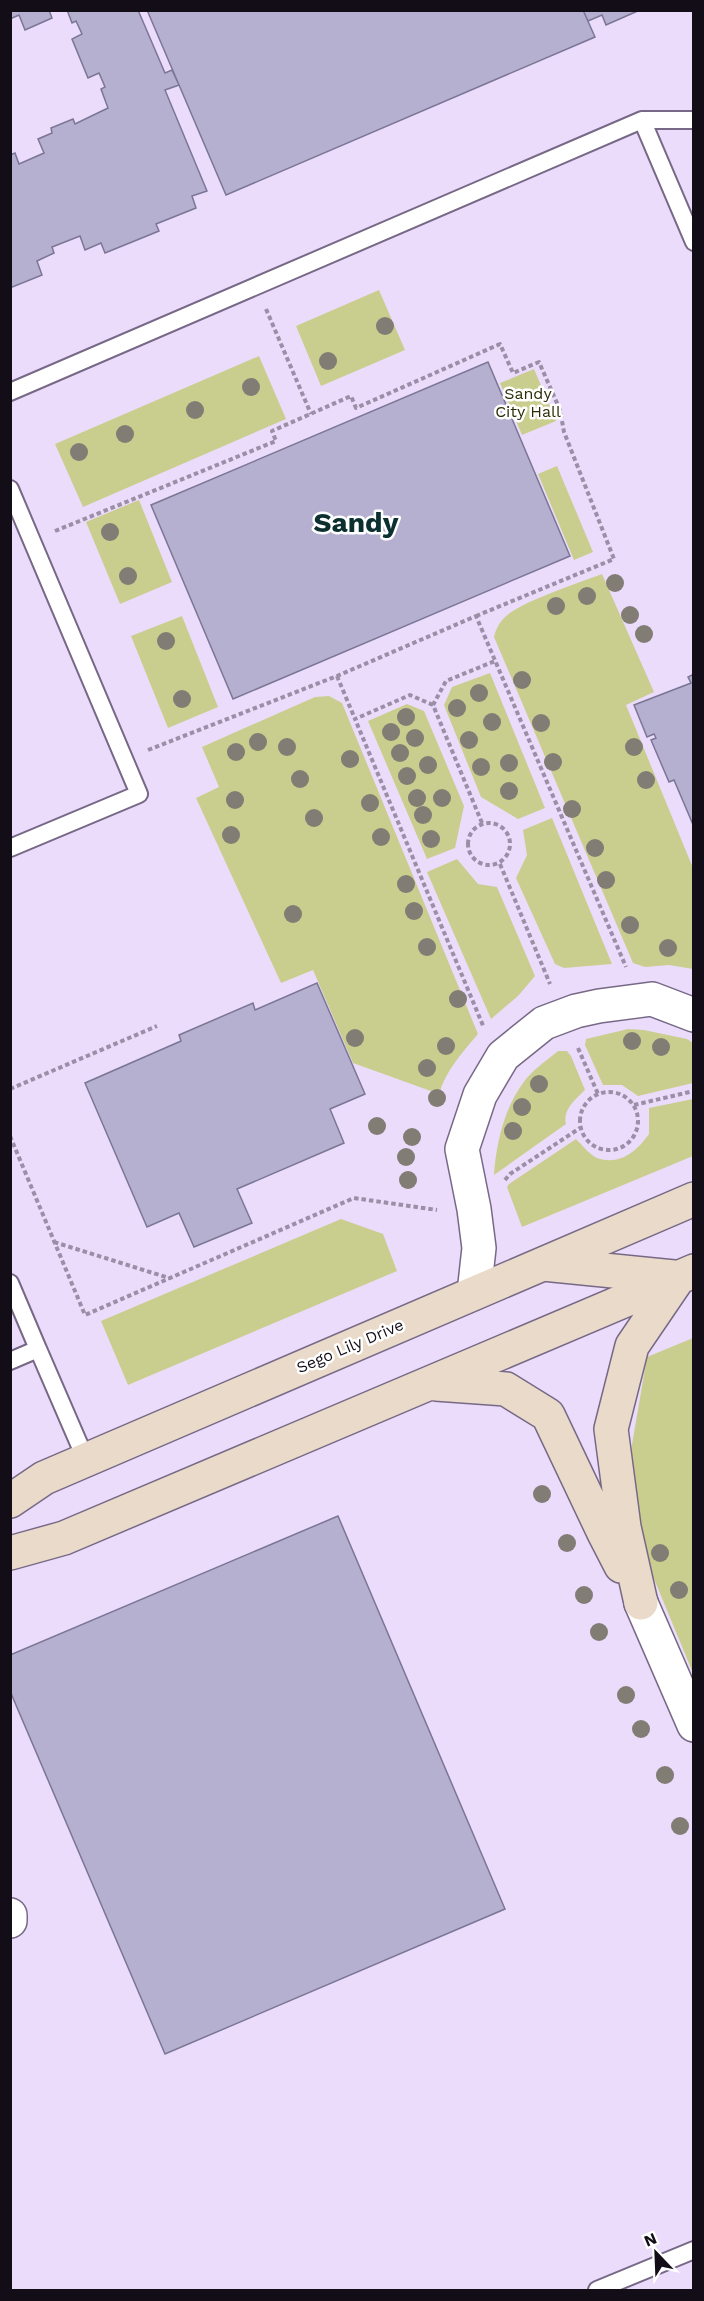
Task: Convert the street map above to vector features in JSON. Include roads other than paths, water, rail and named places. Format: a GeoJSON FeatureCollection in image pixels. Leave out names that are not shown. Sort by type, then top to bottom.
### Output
{"type":"FeatureCollection","features":[{"type":"Feature","properties":{"kind":"main road","name":"Sego Lily Drive"},"geometry":{"type":"LineString","coordinates":[[10,1501],[44,1478],[693,1199]]}},
{"type":"Feature","properties":{"kind":"main road"},"geometry":{"type":"LineString","coordinates":[[542,1264],[690,1272]]}},
{"type":"Feature","properties":{"kind":"main road"},"geometry":{"type":"LineString","coordinates":[[10,1553],[64,1538],[690,1272]]}},
{"type":"Feature","properties":{"kind":"main road"},"geometry":{"type":"LineString","coordinates":[[642,1603],[624,1527],[611,1429],[632,1346],[690,1272]]}},
{"type":"Feature","properties":{"kind":"main road"},"geometry":{"type":"LineString","coordinates":[[428,1383],[506,1389],[548,1414],[604,1533],[642,1603]]}},
{"type":"Feature","properties":{"kind":"street"},"geometry":{"type":"LineString","coordinates":[[474,1293],[479,1248],[462,1149],[480,1095],[503,1056],[543,1023],[599,1005],[652,999],[693,1015]]}},
{"type":"Feature","properties":{"kind":"street"},"geometry":{"type":"LineString","coordinates":[[642,1603],[693,1725]]}},
{"type":"Feature","properties":{"kind":"street"},"geometry":{"type":"LineString","coordinates":[[10,1916],[10,1922]]}},
{"type":"Feature","properties":{"kind":"lane"},"geometry":{"type":"LineString","coordinates":[[642,120],[693,243]]}},
{"type":"Feature","properties":{"kind":"lane"},"geometry":{"type":"LineString","coordinates":[[10,392],[642,120],[693,120]]}},
{"type":"Feature","properties":{"kind":"lane"},"geometry":{"type":"LineString","coordinates":[[10,848],[139,794],[11,492]]}},
{"type":"Feature","properties":{"kind":"lane"},"geometry":{"type":"LineString","coordinates":[[10,1283],[86,1460]]}},
{"type":"Feature","properties":{"kind":"lane"},"geometry":{"type":"LineString","coordinates":[[10,1361],[38,1349]]}},
{"type":"Feature","properties":{"kind":"lane"},"geometry":{"type":"LineString","coordinates":[[597,2290],[693,2250]]}},
{"type":"Feature","properties":{"kind":"district","name":"Sandy"},"geometry":{"type":"Point","coordinates":[356,522]}},
{"type":"Feature","properties":{"kind":"park label","name":"Sandy City Hall"},"geometry":{"type":"Point","coordinates":[528,402]}}]}
